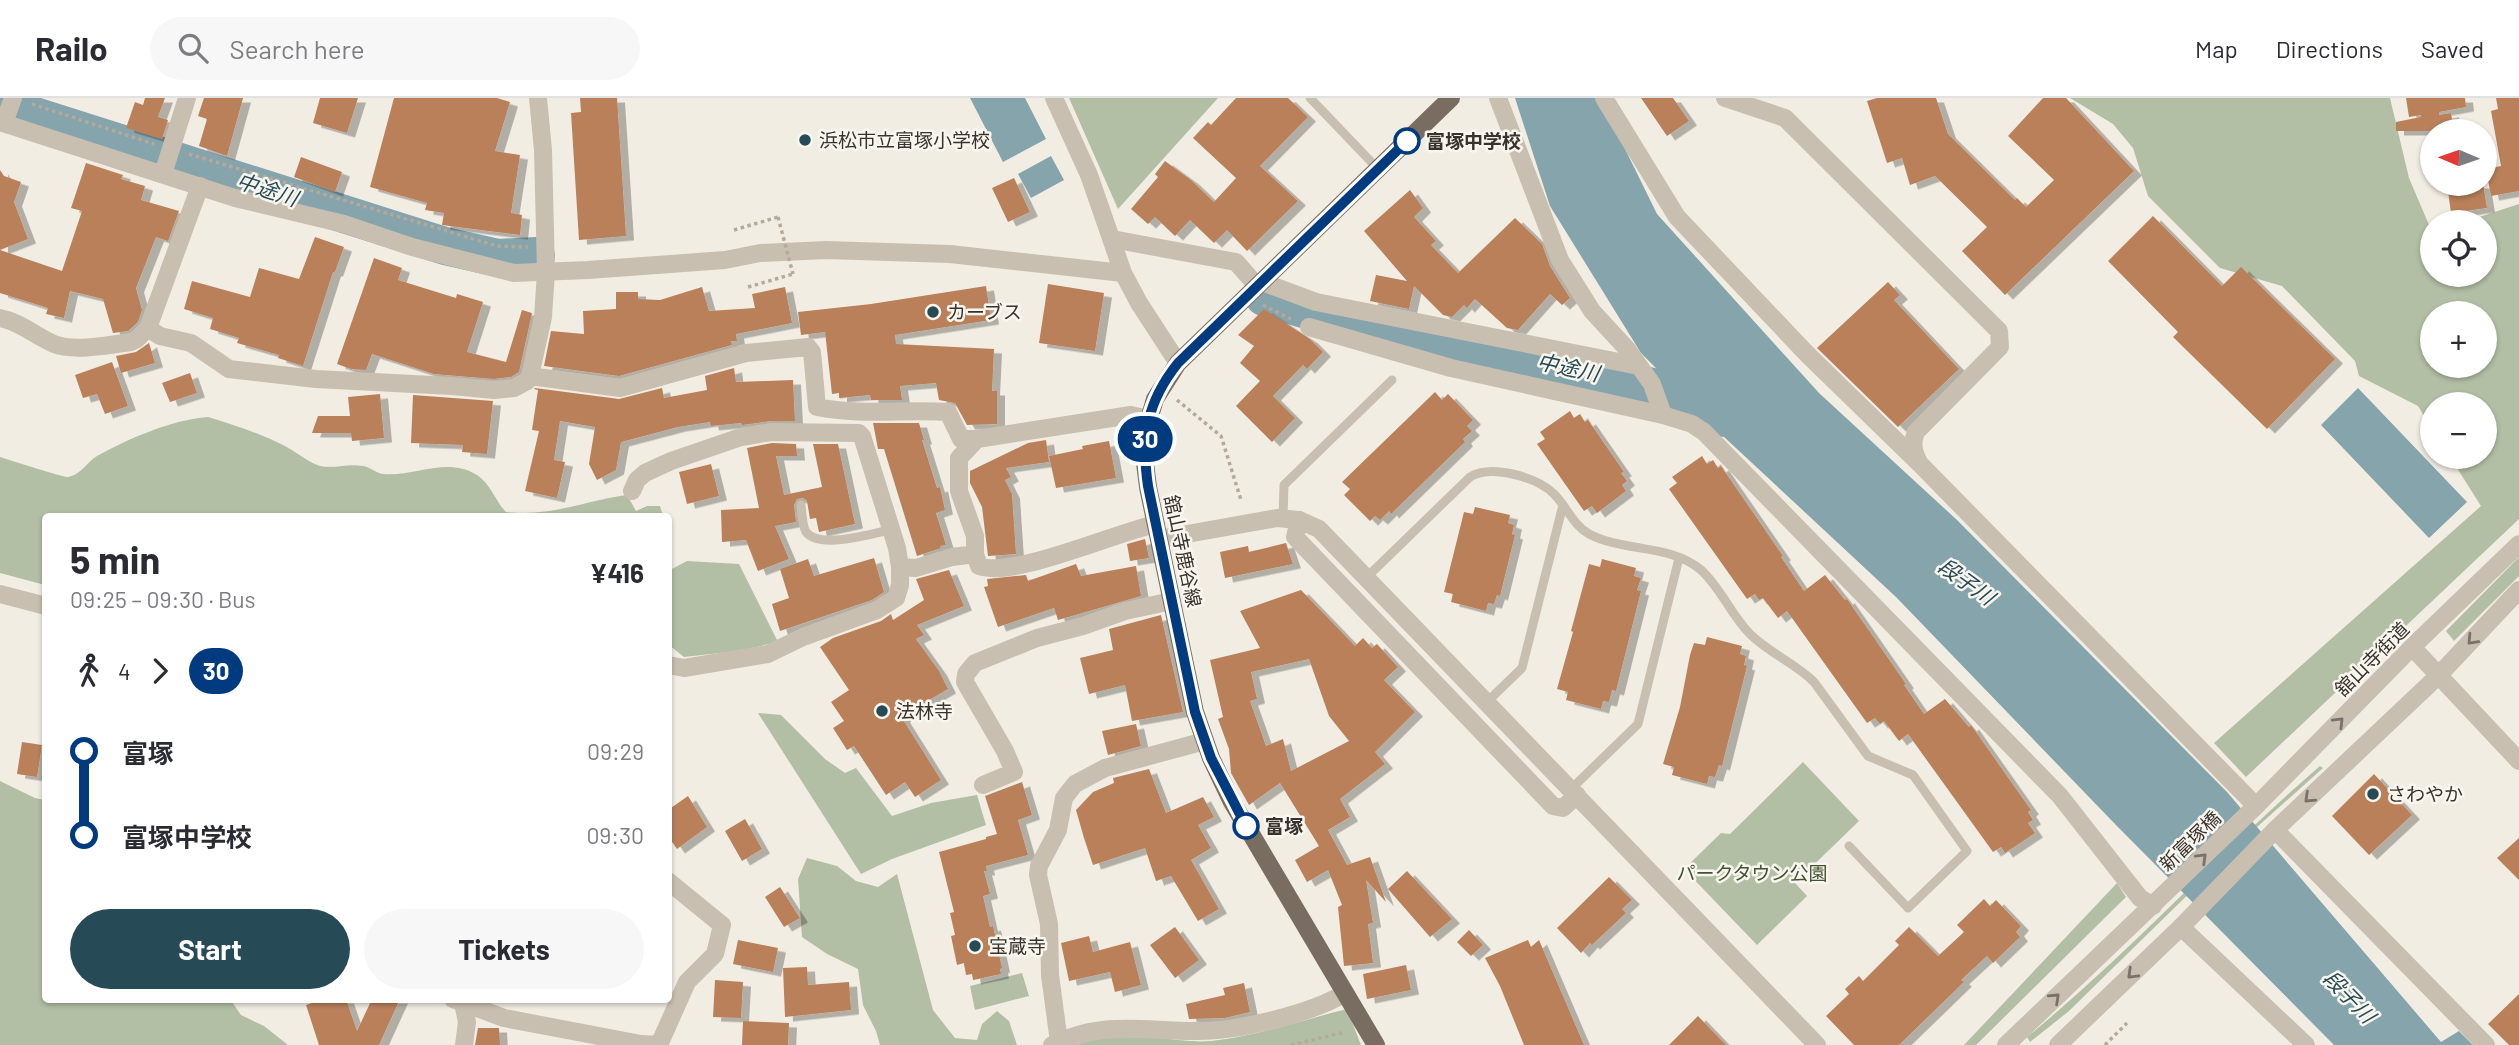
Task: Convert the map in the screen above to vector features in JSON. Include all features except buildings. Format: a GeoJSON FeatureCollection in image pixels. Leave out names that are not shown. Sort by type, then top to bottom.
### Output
{"type":"FeatureCollection","features":[{"type":"Feature","properties":{"kind":"main road","name":"舘山寺鹿谷線"},"geometry":{"type":"LineString","coordinates":[[1376,1045],[1232,802],[1205,741],[1195,712],[1144,455],[1148,419],[1161,386],[1178,363],[1451,98]]}},
{"type":"Feature","properties":{"kind":"street"},"geometry":{"type":"LineString","coordinates":[[169,157],[187,98]]}},
{"type":"Feature","properties":{"kind":"street"},"geometry":{"type":"LineString","coordinates":[[148,328],[160,336],[191,343],[229,369],[316,379],[487,390],[514,388],[527,382],[544,317],[546,272],[543,150],[538,98]]}},
{"type":"Feature","properties":{"kind":"street"},"geometry":{"type":"LineString","coordinates":[[1054,98],[1089,175],[1123,273],[1178,363]]}},
{"type":"Feature","properties":{"kind":"street"},"geometry":{"type":"LineString","coordinates":[[1498,98],[1560,260],[1592,311],[1627,349],[1652,384],[1663,415]]}},
{"type":"Feature","properties":{"kind":"street"},"geometry":{"type":"LineString","coordinates":[[1604,98],[1677,217],[1808,355],[1919,463],[2256,806]]}},
{"type":"Feature","properties":{"kind":"street"},"geometry":{"type":"LineString","coordinates":[[1725,98],[1785,118],[1999,331],[2000,347],[1916,432],[1913,440],[1919,463]]}},
{"type":"Feature","properties":{"kind":"street"},"geometry":{"type":"LineString","coordinates":[[9,111],[169,157],[200,186],[235,198],[514,272],[725,260],[760,253],[826,250],[985,257],[1123,273]]}},
{"type":"Feature","properties":{"kind":"street"},"geometry":{"type":"LineString","coordinates":[[0,318],[19,324],[57,345],[68,347],[131,342],[137,339],[148,328],[200,186]]}},
{"type":"Feature","properties":{"kind":"street"},"geometry":{"type":"LineString","coordinates":[[1112,239],[1236,262],[1255,288],[1639,366]]}},
{"type":"Feature","properties":{"kind":"street"},"geometry":{"type":"LineString","coordinates":[[1309,327],[1451,368],[1663,415],[1692,424],[1710,436],[2060,796],[2140,898],[2153,906],[2006,1045]]}},
{"type":"Feature","properties":{"kind":"street"},"geometry":{"type":"LineString","coordinates":[[530,376],[620,388],[746,353],[808,347],[812,352],[817,407],[948,412],[961,439],[977,439],[1131,415],[1148,419]]}},
{"type":"Feature","properties":{"kind":"street"},"geometry":{"type":"LineString","coordinates":[[632,491],[637,480],[645,473],[671,461],[741,437],[771,432],[855,432],[862,436],[900,567],[900,585],[896,598],[877,610],[768,654],[684,668],[672,666]]}},
{"type":"Feature","properties":{"kind":"street"},"geometry":{"type":"LineString","coordinates":[[977,439],[959,458],[959,491],[975,536],[975,554],[979,566],[990,569],[1009,567],[1158,531],[1291,519],[1319,529],[1817,1045]]}},
{"type":"Feature","properties":{"kind":"street"},"geometry":{"type":"LineString","coordinates":[[1291,519],[1295,537],[1553,806],[1563,808],[1574,792]]}},
{"type":"Feature","properties":{"kind":"street","name":"舘山寺街道"},"geometry":{"type":"LineString","coordinates":[[2256,806],[2412,647],[2519,544]]}},
{"type":"Feature","properties":{"kind":"street"},"geometry":{"type":"LineString","coordinates":[[900,567],[916,568],[952,557],[975,554]]}},
{"type":"Feature","properties":{"kind":"street"},"geometry":{"type":"LineString","coordinates":[[2058,1045],[2181,927],[2275,830],[2438,676],[2519,590]]}},
{"type":"Feature","properties":{"kind":"street"},"geometry":{"type":"LineString","coordinates":[[0,594],[42,605]]}},
{"type":"Feature","properties":{"kind":"street"},"geometry":{"type":"LineString","coordinates":[[983,785],[1014,772],[1005,751],[965,682],[975,663],[1037,638],[1125,611],[1172,601]]}},
{"type":"Feature","properties":{"kind":"street"},"geometry":{"type":"LineString","coordinates":[[2412,647],[2519,761]]}},
{"type":"Feature","properties":{"kind":"street"},"geometry":{"type":"LineString","coordinates":[[1205,741],[1105,768],[1076,784],[1064,798],[1058,830],[1038,875],[1049,924],[1049,975],[1056,1043],[1087,1031],[1106,1028],[1196,1031],[1231,1028],[1297,1012],[1345,993]]}},
{"type":"Feature","properties":{"kind":"street","name":"新富塚橋"},"geometry":{"type":"LineString","coordinates":[[2153,906],[2256,806]]}},
{"type":"Feature","properties":{"kind":"street"},"geometry":{"type":"LineString","coordinates":[[2275,830],[2486,1045]]}},
{"type":"Feature","properties":{"kind":"street"},"geometry":{"type":"LineString","coordinates":[[463,1003],[504,1018],[641,1044],[660,1045],[687,982],[715,954],[722,925],[672,884]]}},
{"type":"Feature","properties":{"kind":"street"},"geometry":{"type":"LineString","coordinates":[[2181,927],[2306,1045]]}},
{"type":"Feature","properties":{"kind":"street"},"geometry":{"type":"LineString","coordinates":[[459,1003],[467,1022],[464,1045]]}},
{"type":"Feature","properties":{"kind":"lane"},"geometry":{"type":"LineString","coordinates":[[1310,98],[1378,169]]}},
{"type":"Feature","properties":{"kind":"lane"},"geometry":{"type":"LineString","coordinates":[[1291,519],[1284,485],[1392,380]]}},
{"type":"Feature","properties":{"kind":"lane"},"geometry":{"type":"LineString","coordinates":[[1367,577],[1478,472],[1487,470],[1531,480],[1551,491],[1575,522],[1589,534],[1679,558],[1701,570],[1752,637],[1804,672],[1814,682],[1868,756],[1913,775],[1967,851],[1908,908],[1849,846]]}},
{"type":"Feature","properties":{"kind":"lane"},"geometry":{"type":"LineString","coordinates":[[801,505],[804,530],[815,540],[831,541],[891,530]]}},
{"type":"Feature","properties":{"kind":"lane"},"geometry":{"type":"LineString","coordinates":[[1487,702],[1522,668],[1563,505]]}},
{"type":"Feature","properties":{"kind":"lane"},"geometry":{"type":"LineString","coordinates":[[1574,792],[1638,723],[1679,558]]}},
{"type":"Feature","properties":{"kind":"path"},"geometry":{"type":"LineString","coordinates":[[9,111],[497,246],[530,247]]}},
{"type":"Feature","properties":{"kind":"path"},"geometry":{"type":"LineString","coordinates":[[734,230],[778,218],[793,274],[748,287]]}},
{"type":"Feature","properties":{"kind":"path"},"geometry":{"type":"LineString","coordinates":[[1255,288],[1309,327]]}},
{"type":"Feature","properties":{"kind":"path"},"geometry":{"type":"LineString","coordinates":[[1177,400],[1221,436],[1241,500]]}},
{"type":"Feature","properties":{"kind":"path"},"geometry":{"type":"LineString","coordinates":[[1291,1045],[1350,1031],[1363,1023]]}},
{"type":"Feature","properties":{"kind":"path"},"geometry":{"type":"LineString","coordinates":[[2105,1045],[2127,1024]]}},
{"type":"Feature","properties":{"kind":"green space"},"geometry":{"type":"Polygon","coordinates":[[[1069,98],[1218,98],[1118,209],[1069,98]]]}},
{"type":"Feature","properties":{"kind":"green space"},"geometry":{"type":"Polygon","coordinates":[[[2070,98],[2390,98],[2409,178],[2423,210],[2420,210],[2420,287],[2497,287],[2497,211],[2519,204],[2519,519],[2246,777],[2214,743],[2481,506],[2458,469],[2497,469],[2497,392],[2420,392],[2420,409],[2359,376],[2355,361],[2282,286],[2220,268],[2148,196],[2133,148],[2113,124],[2070,98]]]}},
{"type":"Feature","properties":{"kind":"green space"},"geometry":{"type":"Polygon","coordinates":[[[208,417],[246,430],[288,447],[320,466],[358,465],[383,474],[442,467],[466,470],[482,479],[506,512],[523,513],[42,513],[42,584],[0,573],[0,457],[67,477],[80,471],[97,456],[137,437],[208,417]]]}},
{"type":"Feature","properties":{"kind":"green space"},"geometry":{"type":"Polygon","coordinates":[[[627,495],[636,511],[647,506],[660,506],[662,513],[523,513],[553,510],[627,495]]]}},
{"type":"Feature","properties":{"kind":"green space"},"geometry":{"type":"Polygon","coordinates":[[[2519,557],[2519,576],[2454,641],[2446,631],[2519,557]]]}},
{"type":"Feature","properties":{"kind":"green space"},"geometry":{"type":"Polygon","coordinates":[[[687,561],[739,564],[778,642],[738,651],[684,657],[672,647],[672,569],[687,561]]]}},
{"type":"Feature","properties":{"kind":"green space"},"geometry":{"type":"Polygon","coordinates":[[[758,713],[781,715],[825,759],[845,773],[856,768],[892,816],[931,803],[977,795],[986,825],[892,859],[861,874],[758,713]]]}},
{"type":"Feature","properties":{"kind":"green space","name":"パークタウン公園"},"geometry":{"type":"Polygon","coordinates":[[[1803,762],[1859,821],[1795,883],[1807,896],[1757,945],[1684,869],[1721,833],[1730,834],[1803,762]]]}},
{"type":"Feature","properties":{"kind":"green space"},"geometry":{"type":"Polygon","coordinates":[[[2320,766],[2323,768],[2256,828],[2069,1011],[2030,1042],[2027,1037],[2102,971],[2320,766]]]}},
{"type":"Feature","properties":{"kind":"green space"},"geometry":{"type":"Polygon","coordinates":[[[0,781],[42,799],[42,1003],[233,1003],[241,1015],[264,1026],[288,1045],[0,1045],[0,781]]]}},
{"type":"Feature","properties":{"kind":"green space"},"geometry":{"type":"Polygon","coordinates":[[[807,858],[837,866],[856,881],[878,887],[897,874],[933,1010],[955,1038],[977,1040],[982,1024],[997,1011],[1009,1021],[1017,1045],[880,1045],[863,1005],[858,969],[827,954],[802,937],[798,879],[807,858]]]}},
{"type":"Feature","properties":{"kind":"green space"},"geometry":{"type":"Polygon","coordinates":[[[2117,883],[2126,897],[1976,1045],[1964,1045],[2117,883]]]}},
{"type":"Feature","properties":{"kind":"green space"},"geometry":{"type":"Polygon","coordinates":[[[1022,973],[1029,996],[975,1010],[970,986],[1022,973]]]}},
{"type":"Feature","properties":{"kind":"green space"},"geometry":{"type":"Polygon","coordinates":[[[1347,1009],[1361,1045],[1073,1045],[1088,1038],[1105,1035],[1195,1041],[1228,1039],[1347,1009]]]}},
{"type":"Feature","properties":{"kind":"water"},"geometry":{"type":"Polygon","coordinates":[[[970,98],[1025,98],[1046,139],[1003,162],[970,98]]]}},
{"type":"Feature","properties":{"kind":"water","name":"段子川"},"geometry":{"type":"Polygon","coordinates":[[[1515,98],[1600,98],[1657,214],[1819,393],[1957,520],[2227,792],[2441,1042],[2459,1031],[2473,1045],[2334,1045],[1896,597],[1723,436],[1641,353],[1550,206],[1515,98]]]}},
{"type":"Feature","properties":{"kind":"water"},"geometry":{"type":"Polygon","coordinates":[[[1051,156],[1064,180],[1031,198],[1018,174],[1051,156]]]}},
{"type":"Feature","properties":{"kind":"water"},"geometry":{"type":"Polygon","coordinates":[[[2358,388],[2420,453],[2420,469],[2435,469],[2467,502],[2429,538],[2321,425],[2358,388]]]}},
{"type":"Feature","properties":{"kind":"waterway","name":"中途川"},"geometry":{"type":"LineString","coordinates":[[0,105],[445,246],[498,258],[536,256]]}},
{"type":"Feature","properties":{"kind":"waterway","name":"中途川"},"geometry":{"type":"LineString","coordinates":[[1264,297],[1330,317],[1690,395],[1724,418]]}},
{"type":"Feature","properties":{"kind":"bus line","name":"30"},"geometry":{"type":"LineString","coordinates":[[1246,826],[1211,758],[1195,712],[1148,486],[1144,455],[1148,419],[1161,386],[1178,363],[1407,141]]}},
{"type":"Feature","properties":{"kind":"place","name":"浜松市立富塚小学校"},"geometry":{"type":"Point","coordinates":[805,140]}},
{"type":"Feature","properties":{"kind":"place","name":"富塚中学校"},"geometry":{"type":"Point","coordinates":[1407,141]}},
{"type":"Feature","properties":{"kind":"place","name":"カーブス"},"geometry":{"type":"Point","coordinates":[933,312]}},
{"type":"Feature","properties":{"kind":"place","name":"法林寺"},"geometry":{"type":"Point","coordinates":[882,711]}},
{"type":"Feature","properties":{"kind":"place","name":"さわやか"},"geometry":{"type":"Point","coordinates":[2373,794]}},
{"type":"Feature","properties":{"kind":"place","name":"富塚"},"geometry":{"type":"Point","coordinates":[1246,826]}},
{"type":"Feature","properties":{"kind":"place","name":"宝蔵寺"},"geometry":{"type":"Point","coordinates":[975,946]}}]}
